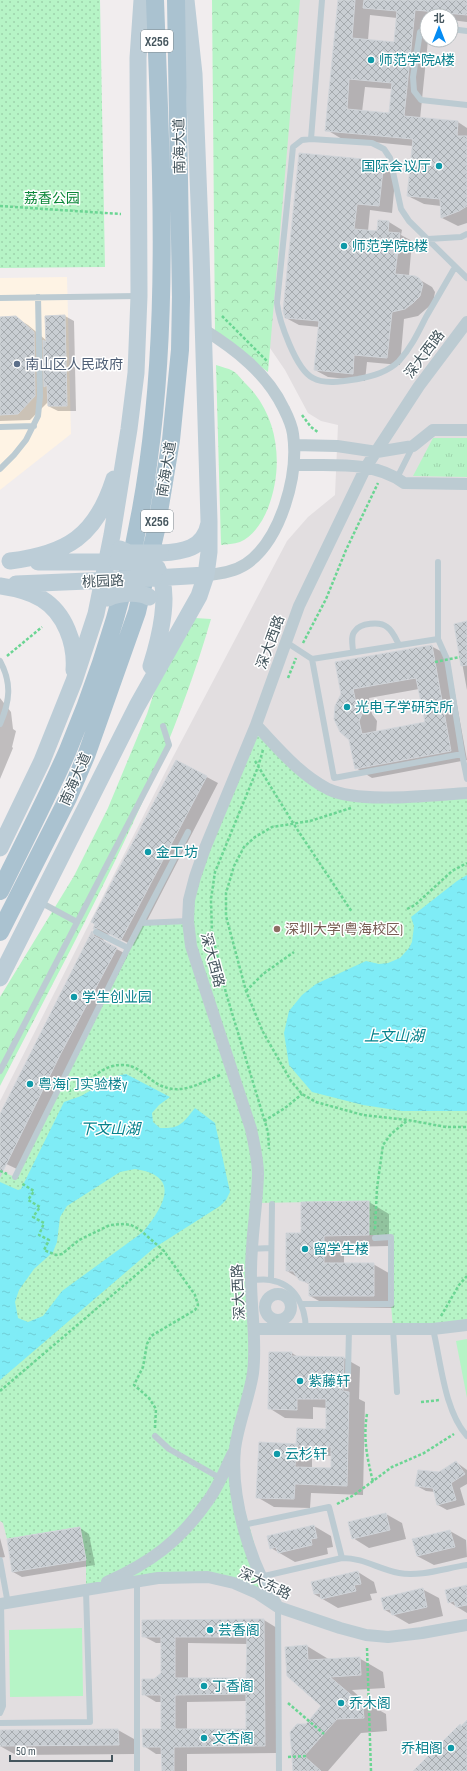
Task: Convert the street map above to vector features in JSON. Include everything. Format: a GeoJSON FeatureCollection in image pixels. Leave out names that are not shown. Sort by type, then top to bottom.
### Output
{"type":"FeatureCollection","features":[{"type":"Feature","properties":{"kind":"main road"},"geometry":{"type":"LineString","coordinates":[[0,848],[6,822],[42,761],[74,681],[108,580],[114,552],[136,373],[139,296],[138,58],[142,0]]}},
{"type":"Feature","properties":{"kind":"main road","name":"南海大道"},"geometry":{"type":"LineString","coordinates":[[0,891],[51,788],[86,703],[121,595],[144,488],[157,385],[162,283],[155,0]]}},
{"type":"Feature","properties":{"kind":"main road","name":"南海大道"},"geometry":{"type":"LineString","coordinates":[[0,932],[68,798],[86,756],[137,612],[156,530],[171,440],[180,350],[181,297],[176,0]]}},
{"type":"Feature","properties":{"kind":"main road"},"geometry":{"type":"LineString","coordinates":[[0,978],[137,706],[199,596],[206,575],[209,552],[210,521],[194,82],[186,0]]}},
{"type":"Feature","properties":{"kind":"main road"},"geometry":{"type":"LineString","coordinates":[[5,562],[28,559],[57,551],[68,546],[86,531],[95,521],[103,507],[112,485],[129,429]]}},
{"type":"Feature","properties":{"kind":"main road"},"geometry":{"type":"LineString","coordinates":[[137,706],[154,657],[161,626],[163,602],[158,569],[175,552],[190,549],[205,534],[210,521]]}},
{"type":"Feature","properties":{"kind":"main road","name":"桃园路"},"geometry":{"type":"LineString","coordinates":[[5,562],[114,552],[146,563],[158,569],[206,575]]}},
{"type":"Feature","properties":{"kind":"main road","name":"桃园路"},"geometry":{"type":"LineString","coordinates":[[0,585],[108,580],[158,569]]}},
{"type":"Feature","properties":{"kind":"main road"},"geometry":{"type":"LineString","coordinates":[[0,585],[29,592],[42,598],[53,608],[63,621],[71,639],[75,663],[74,681]]}},
{"type":"Feature","properties":{"kind":"main road"},"geometry":{"type":"LineString","coordinates":[[96,614],[108,598],[118,594],[139,594],[150,597],[157,607],[161,626]]}},
{"type":"Feature","properties":{"kind":"street","name":"深大西路"},"geometry":{"type":"LineString","coordinates":[[278,1607],[260,1577],[237,1497],[234,1472],[235,1448],[253,1373],[255,1329],[251,1280],[251,1249],[258,1173],[257,1160],[251,1129],[191,946],[188,922],[189,900],[195,877],[256,724],[299,606],[366,467],[419,386],[467,322]]}},
{"type":"Feature","properties":{"kind":"street"},"geometry":{"type":"LineString","coordinates":[[203,329],[238,352],[264,378],[284,408],[293,433],[294,445],[294,465],[289,493],[272,532],[260,551],[238,569],[221,574],[206,575]]}},
{"type":"Feature","properties":{"kind":"street"},"geometry":{"type":"LineString","coordinates":[[294,445],[337,446],[377,452],[413,446],[433,430],[467,430]]}},
{"type":"Feature","properties":{"kind":"street"},"geometry":{"type":"LineString","coordinates":[[294,465],[366,467],[384,472],[404,483],[467,484]]}},
{"type":"Feature","properties":{"kind":"street"},"geometry":{"type":"LineString","coordinates":[[256,724],[295,766],[329,789],[353,796],[388,798],[467,793]]}},
{"type":"Feature","properties":{"kind":"street"},"geometry":{"type":"LineString","coordinates":[[255,1329],[433,1329],[467,1325]]}},
{"type":"Feature","properties":{"kind":"street"},"geometry":{"type":"LineString","coordinates":[[86,1591],[132,1571],[156,1556],[186,1528],[208,1501],[235,1448]]}},
{"type":"Feature","properties":{"kind":"street","name":"深大东路"},"geometry":{"type":"LineString","coordinates":[[3,1604],[86,1591],[137,1581],[178,1577],[208,1578],[234,1583],[278,1607],[340,1628],[366,1635],[388,1637],[467,1625]]}},
{"type":"Feature","properties":{"kind":"lane"},"geometry":{"type":"LineString","coordinates":[[311,139],[322,0]]}},
{"type":"Feature","properties":{"kind":"lane"},"geometry":{"type":"LineString","coordinates":[[419,38],[413,77],[414,91],[421,100],[467,105]]}},
{"type":"Feature","properties":{"kind":"lane"},"geometry":{"type":"LineString","coordinates":[[455,267],[411,346],[398,362],[386,370],[374,375],[345,381],[324,381],[312,378],[304,370],[285,335],[278,317],[277,303],[293,147],[302,140],[311,139],[372,144],[384,149],[390,158],[401,209],[409,221],[467,278]]}},
{"type":"Feature","properties":{"kind":"lane"},"geometry":{"type":"LineString","coordinates":[[428,239],[461,237],[467,234]]}},
{"type":"Feature","properties":{"kind":"lane"},"geometry":{"type":"LineString","coordinates":[[0,298],[139,296]]}},
{"type":"Feature","properties":{"kind":"lane"},"geometry":{"type":"LineString","coordinates":[[0,469],[14,455],[34,426],[38,416],[40,396],[38,297]]}},
{"type":"Feature","properties":{"kind":"lane"},"geometry":{"type":"LineString","coordinates":[[0,427],[34,426]]}},
{"type":"Feature","properties":{"kind":"lane"},"geometry":{"type":"LineString","coordinates":[[397,478],[413,446]]}},
{"type":"Feature","properties":{"kind":"lane"},"geometry":{"type":"LineString","coordinates":[[438,562],[438,639],[447,659],[467,779]]}},
{"type":"Feature","properties":{"kind":"lane"},"geometry":{"type":"LineString","coordinates":[[353,652],[352,636],[355,631],[360,626],[379,623],[386,625],[391,630],[399,645]]}},
{"type":"Feature","properties":{"kind":"lane"},"geometry":{"type":"LineString","coordinates":[[286,642],[312,659],[438,639]]}},
{"type":"Feature","properties":{"kind":"lane"},"geometry":{"type":"LineString","coordinates":[[312,659],[334,778],[329,789]]}},
{"type":"Feature","properties":{"kind":"lane"},"geometry":{"type":"LineString","coordinates":[[0,661],[9,683],[10,696],[6,711],[0,724]]}},
{"type":"Feature","properties":{"kind":"lane"},"geometry":{"type":"LineString","coordinates":[[0,1070],[169,745],[163,726]]}},
{"type":"Feature","properties":{"kind":"lane"},"geometry":{"type":"LineString","coordinates":[[334,778],[462,754]]}},
{"type":"Feature","properties":{"kind":"lane"},"geometry":{"type":"LineString","coordinates":[[15,1177],[128,948],[188,832]]}},
{"type":"Feature","properties":{"kind":"lane"},"geometry":{"type":"LineString","coordinates":[[39,901],[77,922]]}},
{"type":"Feature","properties":{"kind":"lane"},"geometry":{"type":"LineString","coordinates":[[141,923],[188,922]]}},
{"type":"Feature","properties":{"kind":"lane"},"geometry":{"type":"LineString","coordinates":[[96,932],[128,948]]}},
{"type":"Feature","properties":{"kind":"lane"},"geometry":{"type":"LineString","coordinates":[[271,1280],[272,1204]]}},
{"type":"Feature","properties":{"kind":"lane"},"geometry":{"type":"LineString","coordinates":[[297,1305],[391,1304],[390,1237],[375,1238]]}},
{"type":"Feature","properties":{"kind":"lane"},"geometry":{"type":"LineString","coordinates":[[251,1249],[271,1248]]}},
{"type":"Feature","properties":{"kind":"lane"},"geometry":{"type":"LineString","coordinates":[[251,1280],[271,1280],[291,1290],[306,1329]]}},
{"type":"Feature","properties":{"kind":"lane"},"geometry":{"type":"LineString","coordinates":[[348,1374],[349,1329]]}},
{"type":"Feature","properties":{"kind":"lane"},"geometry":{"type":"LineString","coordinates":[[393,1329],[397,1392]]}},
{"type":"Feature","properties":{"kind":"lane"},"geometry":{"type":"LineString","coordinates":[[433,1329],[448,1400],[461,1430],[467,1436]]}},
{"type":"Feature","properties":{"kind":"lane"},"geometry":{"type":"LineString","coordinates":[[155,1436],[169,1449],[220,1478]]}},
{"type":"Feature","properties":{"kind":"lane"},"geometry":{"type":"LineString","coordinates":[[244,1525],[329,1508],[342,1558]]}},
{"type":"Feature","properties":{"kind":"lane"},"geometry":{"type":"LineString","coordinates":[[260,1577],[342,1558],[355,1558],[398,1573],[412,1574],[467,1565]]}},
{"type":"Feature","properties":{"kind":"lane"},"geometry":{"type":"LineString","coordinates":[[0,1560],[3,1604],[4,1706],[0,1713]]}},
{"type":"Feature","properties":{"kind":"lane"},"geometry":{"type":"LineString","coordinates":[[137,1581],[137,1771]]}},
{"type":"Feature","properties":{"kind":"lane"},"geometry":{"type":"LineString","coordinates":[[0,1723],[90,1722],[86,1591]]}},
{"type":"Feature","properties":{"kind":"lane"},"geometry":{"type":"LineString","coordinates":[[278,1607],[279,1771]]}},
{"type":"Feature","properties":{"kind":"path"},"geometry":{"type":"LineString","coordinates":[[0,206],[121,214]]}},
{"type":"Feature","properties":{"kind":"path"},"geometry":{"type":"LineString","coordinates":[[288,678],[299,651],[326,599],[346,550],[373,491],[384,472]]}},
{"type":"Feature","properties":{"kind":"path"},"geometry":{"type":"LineString","coordinates":[[6,656],[42,627]]}},
{"type":"Feature","properties":{"kind":"path"},"geometry":{"type":"LineString","coordinates":[[435,662],[460,657]]}},
{"type":"Feature","properties":{"kind":"path"},"geometry":{"type":"LineString","coordinates":[[264,734],[262,752],[258,767],[215,872],[210,899],[212,933],[226,993],[268,1132],[270,1156]]}},
{"type":"Feature","properties":{"kind":"path"},"geometry":{"type":"LineString","coordinates":[[246,747],[293,823],[352,912]]}},
{"type":"Feature","properties":{"kind":"path"},"geometry":{"type":"LineString","coordinates":[[354,808],[310,820],[272,827],[255,836],[244,847],[234,866],[226,893],[226,916],[246,992],[263,1032],[291,1081],[302,1094],[316,1102],[364,1115],[446,1126],[467,1127]]}},
{"type":"Feature","properties":{"kind":"path"},"geometry":{"type":"LineString","coordinates":[[407,909],[415,905],[452,871],[467,863]]}},
{"type":"Feature","properties":{"kind":"path"},"geometry":{"type":"LineString","coordinates":[[246,992],[252,983],[294,952]]}},
{"type":"Feature","properties":{"kind":"path"},"geometry":{"type":"LineString","coordinates":[[56,1094],[72,1090],[107,1067],[125,1065],[138,1069],[152,1080],[168,1088],[186,1090],[231,1070]]}},
{"type":"Feature","properties":{"kind":"path"},"geometry":{"type":"LineString","coordinates":[[251,1129],[285,1108],[302,1094]]}},
{"type":"Feature","properties":{"kind":"path"},"geometry":{"type":"LineString","coordinates":[[375,1238],[377,1188],[383,1146],[391,1134],[408,1120]]}},
{"type":"Feature","properties":{"kind":"path"},"geometry":{"type":"LineString","coordinates":[[22,1184],[34,1191],[28,1200],[40,1207],[33,1217],[44,1223],[39,1235],[49,1240],[44,1250],[56,1256],[62,1254],[79,1240],[110,1225],[124,1224],[139,1229],[161,1248],[195,1295],[198,1305],[195,1310],[151,1336],[147,1344],[143,1367],[134,1385],[149,1398],[156,1409],[155,1436]]}},
{"type":"Feature","properties":{"kind":"path"},"geometry":{"type":"LineString","coordinates":[[0,1391],[164,1251]]}},
{"type":"Feature","properties":{"kind":"path"},"geometry":{"type":"LineString","coordinates":[[433,1329],[459,1285],[467,1276]]}},
{"type":"Feature","properties":{"kind":"path"},"geometry":{"type":"LineString","coordinates":[[420,1402],[448,1400]]}},
{"type":"Feature","properties":{"kind":"path"},"geometry":{"type":"LineString","coordinates":[[367,1414],[364,1431],[366,1453],[373,1482]]}},
{"type":"Feature","properties":{"kind":"path"},"geometry":{"type":"LineString","coordinates":[[329,1508],[354,1495],[392,1467],[424,1453],[461,1430]]}},
{"type":"Feature","properties":{"kind":"path"},"geometry":{"type":"LineString","coordinates":[[366,1635],[371,1771]]}},
{"type":"Feature","properties":{"kind":"path"},"geometry":{"type":"LineString","coordinates":[[279,1694],[324,1734]]}},
{"type":"Feature","properties":{"kind":"path"},"geometry":{"type":"LineString","coordinates":[[279,1758],[306,1756]]}},
{"type":"Feature","properties":{"kind":"shaded area","name":"深圳大学(粤海校区)"},"geometry":{"type":"Polygon","coordinates":[[[298,0],[467,0],[467,1771],[0,1771],[0,1101],[173,757],[287,541],[308,517],[335,495],[338,425],[321,421],[308,413],[285,370],[259,332],[298,0]]]}},
{"type":"Feature","properties":{"kind":"shaded area"},"geometry":{"type":"Polygon","coordinates":[[[67,277],[71,434],[0,490],[0,278],[67,277]]]}},
{"type":"Feature","properties":{"kind":"green space","name":"荔香公园"},"geometry":{"type":"Polygon","coordinates":[[[0,0],[100,0],[105,267],[0,268],[0,0]]]}},
{"type":"Feature","properties":{"kind":"green space"},"geometry":{"type":"Polygon","coordinates":[[[212,0],[300,0],[268,372],[215,333],[212,0]]]}},
{"type":"Feature","properties":{"kind":"green space"},"geometry":{"type":"Polygon","coordinates":[[[216,365],[235,372],[257,397],[266,411],[272,426],[277,459],[273,492],[268,508],[260,523],[245,540],[238,543],[221,545],[216,365]]]}},
{"type":"Feature","properties":{"kind":"green space"},"geometry":{"type":"Polygon","coordinates":[[[433,438],[467,438],[467,477],[413,476],[433,438]]]}},
{"type":"Feature","properties":{"kind":"green space"},"geometry":{"type":"Polygon","coordinates":[[[179,617],[211,619],[169,740],[117,857],[0,1086],[0,997],[74,876],[108,808],[147,714],[179,617]]]}},
{"type":"Feature","properties":{"kind":"green space"},"geometry":{"type":"Polygon","coordinates":[[[256,725],[295,766],[353,796],[467,793],[467,1325],[393,1329],[391,1304],[390,1235],[369,1235],[369,1201],[256,1203],[255,1329],[234,1472],[268,1592],[208,1577],[86,1591],[86,1560],[80,1527],[7,1539],[3,1523],[0,1521],[0,1171],[15,1177],[141,923],[188,921],[189,900],[256,725]]]}},
{"type":"Feature","properties":{"kind":"green space"},"geometry":{"type":"Polygon","coordinates":[[[467,1339],[467,1398],[456,1341],[467,1339]]]}},
{"type":"Feature","properties":{"kind":"green space"},"geometry":{"type":"Polygon","coordinates":[[[82,1628],[83,1696],[10,1697],[9,1630],[82,1628]]]}},
{"type":"Feature","properties":{"kind":"water","name":"上文山湖"},"geometry":{"type":"Polygon","coordinates":[[[467,875],[467,1111],[402,1111],[363,1105],[312,1092],[289,1065],[284,1033],[289,1011],[302,995],[316,984],[366,961],[379,964],[388,963],[400,958],[412,942],[414,926],[411,917],[467,875]]]}},
{"type":"Feature","properties":{"kind":"water","name":"下文山湖"},"geometry":{"type":"Polygon","coordinates":[[[126,1074],[170,1097],[159,1105],[152,1113],[153,1122],[160,1128],[177,1126],[187,1118],[195,1108],[215,1123],[230,1192],[226,1200],[220,1206],[154,1248],[0,1380],[0,1182],[18,1190],[21,1189],[64,1102],[81,1096],[95,1088],[107,1078],[126,1074]],[[135,1169],[120,1172],[67,1206],[60,1217],[57,1242],[53,1252],[34,1269],[19,1290],[15,1302],[18,1318],[28,1322],[43,1316],[62,1291],[143,1232],[157,1212],[162,1202],[164,1193],[164,1185],[159,1178],[150,1173],[135,1169]]]}},
{"type":"Feature","properties":{"kind":"building"},"geometry":{"type":"Polygon","coordinates":[[[338,0],[355,0],[352,38],[394,42],[397,11],[363,8],[364,0],[467,0],[467,15],[459,14],[459,8],[419,8],[419,10],[415,10],[404,116],[458,121],[457,136],[467,136],[467,206],[441,218],[440,199],[407,196],[413,139],[325,131],[338,0]],[[349,79],[347,109],[389,113],[392,83],[349,79]]]}},
{"type":"Feature","properties":{"kind":"building"},"geometry":{"type":"Polygon","coordinates":[[[299,153],[384,161],[379,206],[357,204],[354,229],[377,231],[378,220],[389,221],[388,232],[400,233],[395,274],[415,276],[419,278],[423,284],[420,296],[413,303],[405,309],[392,312],[387,358],[354,355],[353,374],[314,370],[319,321],[285,318],[283,311],[299,153]]]}},
{"type":"Feature","properties":{"kind":"building"},"geometry":{"type":"Polygon","coordinates":[[[65,315],[67,406],[48,406],[47,385],[44,387],[43,340],[46,342],[45,316],[65,315]]]}},
{"type":"Feature","properties":{"kind":"building","name":"南山区人民政府"},"geometry":{"type":"Polygon","coordinates":[[[16,316],[34,332],[35,396],[18,414],[0,415],[0,317],[16,316]]]}},
{"type":"Feature","properties":{"kind":"building"},"geometry":{"type":"Polygon","coordinates":[[[467,621],[467,665],[461,666],[454,624],[467,621]]]}},
{"type":"Feature","properties":{"kind":"building","name":"光电子学研究所"},"geometry":{"type":"Polygon","coordinates":[[[432,645],[451,751],[355,769],[349,740],[340,732],[334,719],[335,706],[341,694],[335,662],[432,645]],[[416,678],[353,689],[356,703],[362,714],[359,721],[362,734],[425,722],[416,678]]]}},
{"type":"Feature","properties":{"kind":"building","name":"金工坊"},"geometry":{"type":"Polygon","coordinates":[[[176,760],[207,776],[121,940],[98,928],[93,929],[95,924],[91,922],[176,760]]]}},
{"type":"Feature","properties":{"kind":"building"},"geometry":{"type":"Polygon","coordinates":[[[92,931],[94,936],[117,948],[60,1055],[0,1177],[0,1114],[92,931]]]}},
{"type":"Feature","properties":{"kind":"building","name":"留学生楼"},"geometry":{"type":"Polygon","coordinates":[[[369,1201],[369,1235],[324,1236],[324,1263],[374,1263],[374,1296],[309,1296],[309,1283],[299,1280],[293,1271],[286,1271],[286,1233],[301,1233],[301,1202],[369,1201]]]}},
{"type":"Feature","properties":{"kind":"building"},"geometry":{"type":"Polygon","coordinates":[[[269,1352],[292,1352],[291,1356],[344,1357],[343,1391],[349,1392],[347,1486],[295,1484],[294,1499],[256,1498],[259,1442],[296,1444],[297,1428],[326,1429],[326,1399],[297,1399],[297,1410],[268,1409],[269,1352]],[[296,1446],[295,1467],[331,1468],[331,1447],[296,1446]]]}},
{"type":"Feature","properties":{"kind":"building"},"geometry":{"type":"Polygon","coordinates":[[[456,1461],[465,1474],[451,1483],[456,1500],[437,1505],[433,1488],[415,1486],[418,1470],[439,1472],[456,1461]]]}},
{"type":"Feature","properties":{"kind":"building"},"geometry":{"type":"Polygon","coordinates":[[[386,1513],[390,1530],[352,1539],[348,1522],[386,1513]]]}},
{"type":"Feature","properties":{"kind":"building"},"geometry":{"type":"Polygon","coordinates":[[[314,1525],[317,1538],[311,1539],[312,1545],[278,1553],[276,1547],[270,1549],[267,1536],[314,1525]]]}},
{"type":"Feature","properties":{"kind":"building"},"geometry":{"type":"Polygon","coordinates":[[[80,1527],[86,1560],[12,1572],[7,1539],[80,1527]]]}},
{"type":"Feature","properties":{"kind":"building"},"geometry":{"type":"Polygon","coordinates":[[[450,1530],[455,1547],[417,1556],[412,1539],[450,1530]]]}},
{"type":"Feature","properties":{"kind":"building"},"geometry":{"type":"Polygon","coordinates":[[[358,1571],[361,1584],[354,1585],[356,1591],[321,1599],[320,1593],[314,1594],[311,1582],[358,1571]]]}},
{"type":"Feature","properties":{"kind":"building"},"geometry":{"type":"Polygon","coordinates":[[[467,1585],[467,1605],[456,1607],[454,1601],[448,1603],[445,1590],[467,1585]]]}},
{"type":"Feature","properties":{"kind":"building"},"geometry":{"type":"Polygon","coordinates":[[[423,1588],[427,1607],[392,1615],[390,1609],[384,1610],[381,1598],[423,1588]]]}},
{"type":"Feature","properties":{"kind":"building"},"geometry":{"type":"Polygon","coordinates":[[[264,1619],[265,1746],[174,1747],[174,1771],[162,1771],[161,1747],[143,1747],[142,1729],[161,1729],[161,1695],[142,1695],[142,1679],[154,1679],[161,1673],[161,1637],[142,1637],[142,1620],[264,1619]],[[175,1637],[175,1678],[246,1678],[247,1637],[175,1637]],[[246,1694],[175,1695],[175,1729],[246,1729],[246,1694]]]}},
{"type":"Feature","properties":{"kind":"building","name":"乔木阁"},"geometry":{"type":"Polygon","coordinates":[[[307,1645],[308,1660],[360,1657],[361,1675],[330,1677],[356,1699],[362,1699],[364,1718],[337,1719],[304,1756],[321,1771],[293,1771],[290,1732],[297,1724],[306,1724],[321,1706],[287,1676],[285,1647],[307,1645]]]}},
{"type":"Feature","properties":{"kind":"building","name":"乔相阁"},"geometry":{"type":"Polygon","coordinates":[[[467,1720],[467,1771],[413,1771],[460,1724],[461,1726],[467,1720]]]}},
{"type":"Feature","properties":{"kind":"building"},"geometry":{"type":"Polygon","coordinates":[[[118,1729],[119,1745],[0,1746],[0,1730],[118,1729]]]}},
{"type":"Feature","properties":{"kind":"place","name":"师范学院A楼"},"geometry":{"type":"Point","coordinates":[371,60]}},
{"type":"Feature","properties":{"kind":"place","name":"国际会议厅"},"geometry":{"type":"Point","coordinates":[439,166]}},
{"type":"Feature","properties":{"kind":"place","name":"师范学院B楼"},"geometry":{"type":"Point","coordinates":[344,246]}},
{"type":"Feature","properties":{"kind":"place","name":"南山区人民政府"},"geometry":{"type":"Point","coordinates":[17,364]}},
{"type":"Feature","properties":{"kind":"place","name":"光电子学研究所"},"geometry":{"type":"Point","coordinates":[347,707]}},
{"type":"Feature","properties":{"kind":"place","name":"金工坊"},"geometry":{"type":"Point","coordinates":[148,852]}},
{"type":"Feature","properties":{"kind":"place","name":"深圳大学(粤海校区)"},"geometry":{"type":"Point","coordinates":[277,929]}},
{"type":"Feature","properties":{"kind":"place","name":"学生创业园"},"geometry":{"type":"Point","coordinates":[74,997]}},
{"type":"Feature","properties":{"kind":"place","name":"粤海门实验楼y"},"geometry":{"type":"Point","coordinates":[30,1084]}},
{"type":"Feature","properties":{"kind":"place","name":"留学生楼"},"geometry":{"type":"Point","coordinates":[305,1249]}},
{"type":"Feature","properties":{"kind":"place","name":"紫藤轩"},"geometry":{"type":"Point","coordinates":[300,1381]}},
{"type":"Feature","properties":{"kind":"place","name":"云杉轩"},"geometry":{"type":"Point","coordinates":[277,1454]}},
{"type":"Feature","properties":{"kind":"place","name":"芸香阁"},"geometry":{"type":"Point","coordinates":[210,1630]}},
{"type":"Feature","properties":{"kind":"place","name":"丁香阁"},"geometry":{"type":"Point","coordinates":[204,1686]}},
{"type":"Feature","properties":{"kind":"place","name":"乔木阁"},"geometry":{"type":"Point","coordinates":[341,1703]}},
{"type":"Feature","properties":{"kind":"place","name":"文杏阁"},"geometry":{"type":"Point","coordinates":[204,1738]}},
{"type":"Feature","properties":{"kind":"place","name":"乔相阁"},"geometry":{"type":"Point","coordinates":[451,1748]}}]}
